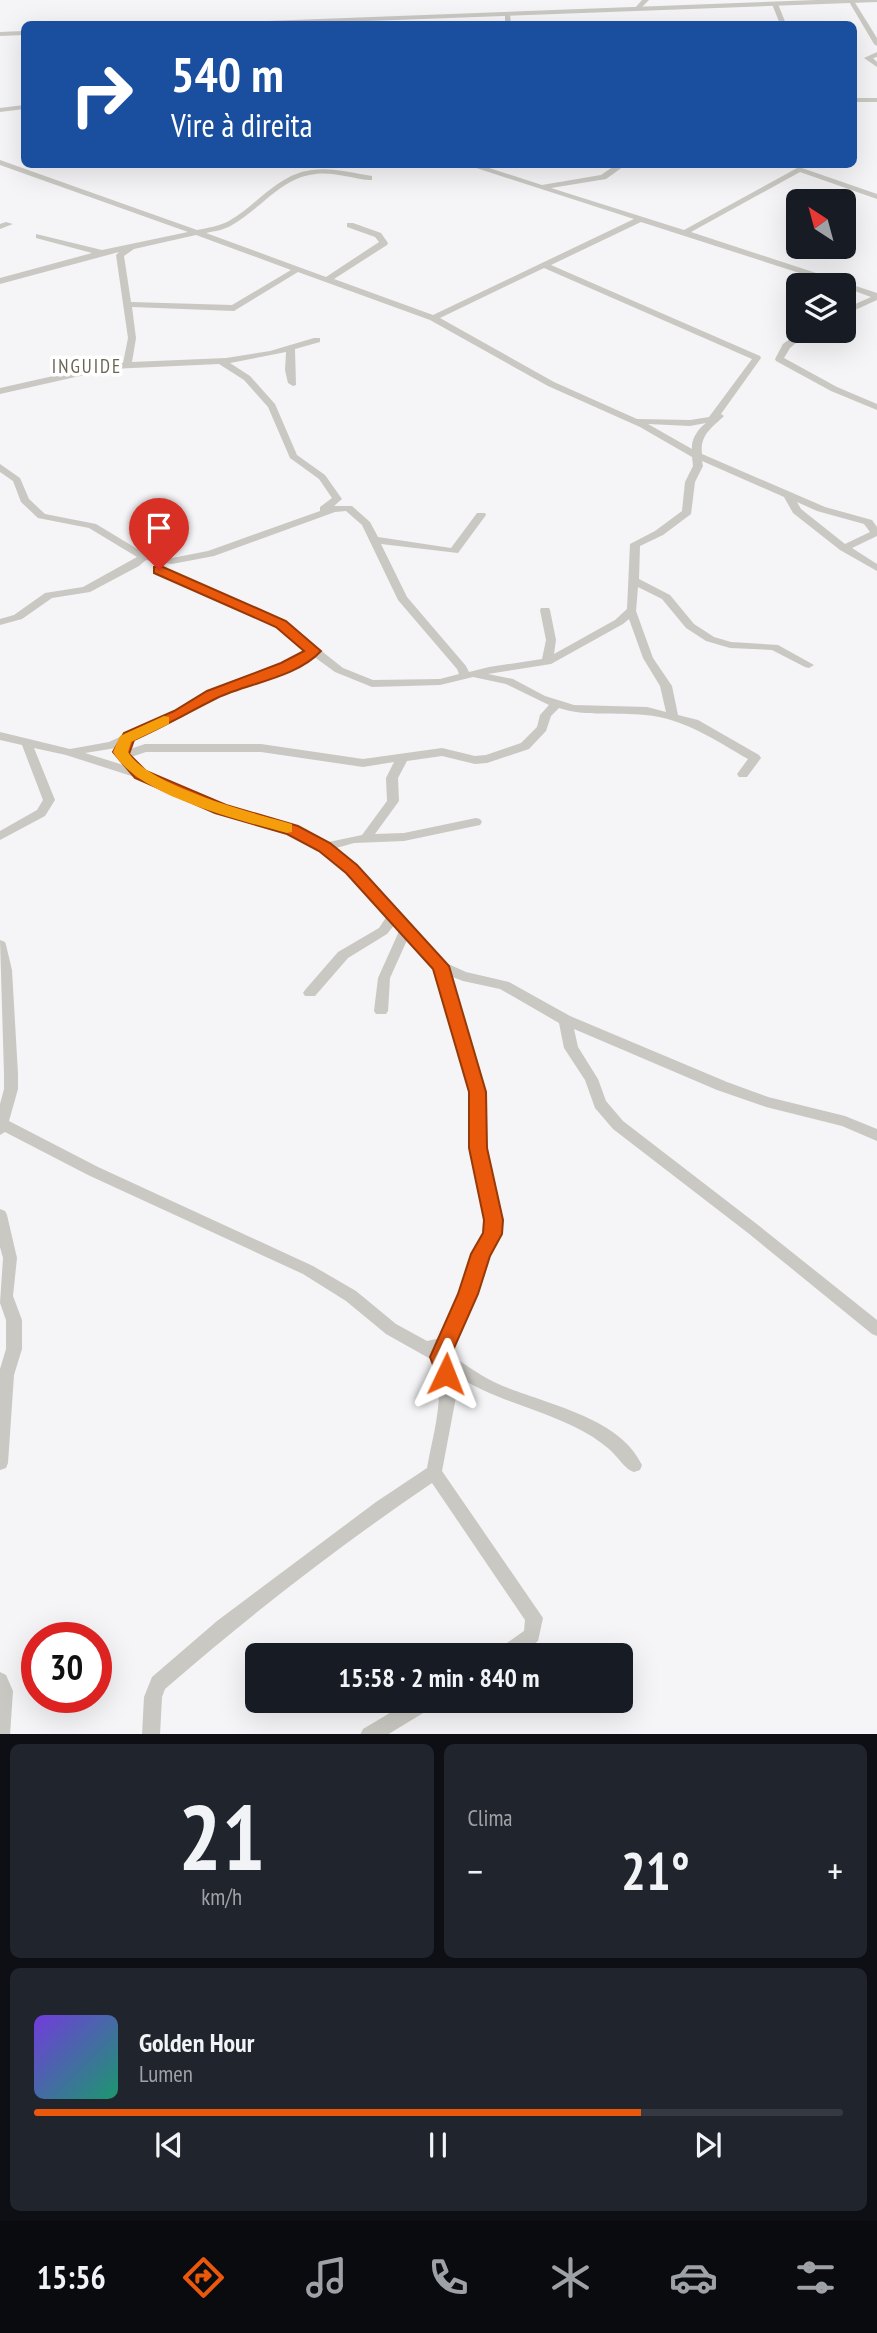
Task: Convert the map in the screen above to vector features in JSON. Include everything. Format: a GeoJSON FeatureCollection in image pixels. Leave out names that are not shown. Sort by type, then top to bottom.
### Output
{"type":"FeatureCollection","features":[{"type":"Feature","properties":{"kind":"street"},"geometry":{"type":"LineString","coordinates":[[638,9],[646,0]]}},
{"type":"Feature","properties":{"kind":"street"},"geometry":{"type":"LineString","coordinates":[[319,21],[877,0]]}},
{"type":"Feature","properties":{"kind":"street"},"geometry":{"type":"LineString","coordinates":[[851,1],[877,44]]}},
{"type":"Feature","properties":{"kind":"street"},"geometry":{"type":"LineString","coordinates":[[775,4],[782,21]]}},
{"type":"Feature","properties":{"kind":"street"},"geometry":{"type":"LineString","coordinates":[[507,14],[508,21]]}},
{"type":"Feature","properties":{"kind":"street"},"geometry":{"type":"LineString","coordinates":[[0,34],[21,33]]}},
{"type":"Feature","properties":{"kind":"street"},"geometry":{"type":"LineString","coordinates":[[877,54],[868,58],[877,65]]}},
{"type":"Feature","properties":{"kind":"street"},"geometry":{"type":"LineString","coordinates":[[857,100],[877,100]]}},
{"type":"Feature","properties":{"kind":"street"},"geometry":{"type":"LineString","coordinates":[[0,110],[21,107]]}},
{"type":"Feature","properties":{"kind":"street"},"geometry":{"type":"LineString","coordinates":[[0,162],[205,233],[433,318],[551,384],[631,420],[696,456],[821,509],[874,527]]}},
{"type":"Feature","properties":{"kind":"street"},"geometry":{"type":"LineString","coordinates":[[25,171],[30,168]]}},
{"type":"Feature","properties":{"kind":"street"},"geometry":{"type":"LineString","coordinates":[[480,168],[687,231],[877,297]]}},
{"type":"Feature","properties":{"kind":"street"},"geometry":{"type":"LineString","coordinates":[[541,188],[603,177],[617,168]]}},
{"type":"Feature","properties":{"kind":"street"},"geometry":{"type":"LineString","coordinates":[[687,231],[799,169],[877,197]]}},
{"type":"Feature","properties":{"kind":"street"},"geometry":{"type":"LineString","coordinates":[[0,281],[138,244],[205,233],[234,222],[267,196],[303,174],[315,172],[369,178]]}},
{"type":"Feature","properties":{"kind":"street"},"geometry":{"type":"LineString","coordinates":[[563,195],[571,183]]}},
{"type":"Feature","properties":{"kind":"street"},"geometry":{"type":"LineString","coordinates":[[433,318],[641,219]]}},
{"type":"Feature","properties":{"kind":"street"},"geometry":{"type":"LineString","coordinates":[[327,280],[384,243],[378,235],[350,225]]}},
{"type":"Feature","properties":{"kind":"street"},"geometry":{"type":"LineString","coordinates":[[39,236],[121,260]]}},
{"type":"Feature","properties":{"kind":"street"},"geometry":{"type":"LineString","coordinates":[[117,249],[118,237]]}},
{"type":"Feature","properties":{"kind":"street"},"geometry":{"type":"LineString","coordinates":[[127,364],[132,338],[121,260],[124,251],[138,244]]}},
{"type":"Feature","properties":{"kind":"street"},"geometry":{"type":"LineString","coordinates":[[543,265],[757,358],[713,418]]}},
{"type":"Feature","properties":{"kind":"street"},"geometry":{"type":"LineString","coordinates":[[128,304],[234,308],[298,269]]}},
{"type":"Feature","properties":{"kind":"street"},"geometry":{"type":"LineString","coordinates":[[856,307],[877,297]]}},
{"type":"Feature","properties":{"kind":"street"},"geometry":{"type":"LineString","coordinates":[[0,391],[69,374],[127,364],[221,361],[291,349],[317,340]]}},
{"type":"Feature","properties":{"kind":"street"},"geometry":{"type":"LineString","coordinates":[[790,343],[779,359],[834,389],[877,407]]}},
{"type":"Feature","properties":{"kind":"street"},"geometry":{"type":"LineString","coordinates":[[291,349],[290,370],[293,383]]}},
{"type":"Feature","properties":{"kind":"street"},"geometry":{"type":"LineString","coordinates":[[221,361],[247,378],[272,406],[290,451],[322,477],[337,499],[316,515]]}},
{"type":"Feature","properties":{"kind":"street"},"geometry":{"type":"LineString","coordinates":[[631,420],[690,423],[719,416],[702,430],[696,456],[698,466],[690,482],[689,509],[659,533],[635,544],[632,613],[649,658],[666,686],[673,718]]}},
{"type":"Feature","properties":{"kind":"street"},"geometry":{"type":"LineString","coordinates":[[0,467],[17,480],[24,500],[42,516],[92,526],[106,537],[144,556],[172,561],[210,554],[316,515],[340,507],[348,508],[366,524],[389,577],[402,598],[469,675],[509,681],[556,704],[592,711],[612,708],[647,711],[701,726],[755,758],[743,774]]}},
{"type":"Feature","properties":{"kind":"street"},"geometry":{"type":"LineString","coordinates":[[787,493],[797,512],[844,548],[877,568]]}},
{"type":"Feature","properties":{"kind":"street"},"geometry":{"type":"LineString","coordinates":[[374,540],[454,551],[481,515]]}},
{"type":"Feature","properties":{"kind":"street"},"geometry":{"type":"LineString","coordinates":[[844,548],[874,527]]}},
{"type":"Feature","properties":{"kind":"street"},"geometry":{"type":"LineString","coordinates":[[0,622],[16,618],[49,595],[86,590],[135,564],[144,556]]}},
{"type":"Feature","properties":{"kind":"street"},"geometry":{"type":"LineString","coordinates":[[159,570],[281,624],[339,670],[372,684],[422,683],[547,662],[632,613]]}},
{"type":"Feature","properties":{"kind":"street"},"geometry":{"type":"LineString","coordinates":[[634,581],[666,597],[690,626],[710,639],[730,645],[775,647],[809,664]]}},
{"type":"Feature","properties":{"kind":"street"},"geometry":{"type":"LineString","coordinates":[[545,610],[551,640],[547,662]]}},
{"type":"Feature","properties":{"kind":"street"},"geometry":{"type":"LineString","coordinates":[[68,752],[106,747],[125,740],[212,695],[286,666],[314,651]]}},
{"type":"Feature","properties":{"kind":"street"},"geometry":{"type":"LineString","coordinates":[[122,757],[145,748],[169,748],[270,749],[304,757],[363,763],[442,752],[480,760],[518,751],[542,728],[546,715],[556,704]]}},
{"type":"Feature","properties":{"kind":"street"},"geometry":{"type":"LineString","coordinates":[[0,736],[68,752],[141,774],[220,809],[293,830],[325,847],[352,869],[441,966],[463,976],[503,985],[565,1020],[733,1090],[785,1108],[845,1121],[877,1135]]}},
{"type":"Feature","properties":{"kind":"street"},"geometry":{"type":"LineString","coordinates":[[122,757],[125,740]]}},
{"type":"Feature","properties":{"kind":"street"},"geometry":{"type":"LineString","coordinates":[[0,836],[41,813],[50,800],[32,762],[27,743]]}},
{"type":"Feature","properties":{"kind":"street"},"geometry":{"type":"LineString","coordinates":[[122,757],[141,774]]}},
{"type":"Feature","properties":{"kind":"street"},"geometry":{"type":"LineString","coordinates":[[366,838],[393,801],[392,778],[403,757]]}},
{"type":"Feature","properties":{"kind":"street"},"geometry":{"type":"LineString","coordinates":[[325,847],[366,838],[404,837],[476,822]]}},
{"type":"Feature","properties":{"kind":"street"},"geometry":{"type":"LineString","coordinates":[[310,993],[337,960],[388,927],[394,916]]}},
{"type":"Feature","properties":{"kind":"street"},"geometry":{"type":"LineString","coordinates":[[381,1011],[384,978],[406,929]]}},
{"type":"Feature","properties":{"kind":"street"},"geometry":{"type":"LineString","coordinates":[[0,945],[6,970],[11,1074],[11,1089],[1,1123],[93,1171],[308,1270],[351,1296],[391,1329],[438,1349],[484,1385],[594,1427],[616,1443],[634,1465]]}},
{"type":"Feature","properties":{"kind":"street"},"geometry":{"type":"LineString","coordinates":[[441,966],[478,1092],[478,1148],[493,1220],[492,1234],[438,1349],[445,1369],[448,1397],[434,1472],[534,1618],[532,1635],[521,1643]]}},
{"type":"Feature","properties":{"kind":"street"},"geometry":{"type":"LineString","coordinates":[[565,1020],[571,1048],[591,1080],[600,1104],[618,1125],[753,1228],[877,1329]]}},
{"type":"Feature","properties":{"kind":"street"},"geometry":{"type":"LineString","coordinates":[[0,1215],[10,1258],[5,1296],[14,1320],[14,1349],[6,1375],[0,1462]]}},
{"type":"Feature","properties":{"kind":"street"},"geometry":{"type":"LineString","coordinates":[[151,1734],[153,1697],[158,1683],[250,1606],[382,1507],[434,1472]]}},
{"type":"Feature","properties":{"kind":"street"},"geometry":{"type":"LineString","coordinates":[[0,1681],[4,1691],[1,1734]]}},
{"type":"Feature","properties":{"kind":"street"},"geometry":{"type":"LineString","coordinates":[[369,1734],[406,1713]]}},
{"type":"Feature","properties":{"kind":"slow traffic"},"geometry":{"type":"LineString","coordinates":[[164,720],[125,740],[120,752],[127,763],[141,774],[182,790],[210,805],[287,828]]}},
{"type":"Feature","properties":{"kind":"district","name":"INGUIDE"},"geometry":{"type":"Point","coordinates":[87,366]}},
{"type":"Feature","properties":{"kind":"route"},"geometry":{"type":"LineString","coordinates":[[159,570],[281,624],[314,651],[259,678],[212,695],[180,714],[145,728],[125,740],[120,752],[122,757],[141,774],[220,809],[246,814],[293,830],[325,847],[352,869],[441,966],[478,1092],[478,1148],[493,1220],[492,1234],[481,1254],[463,1308],[440,1357],[446,1374]]}}]}
